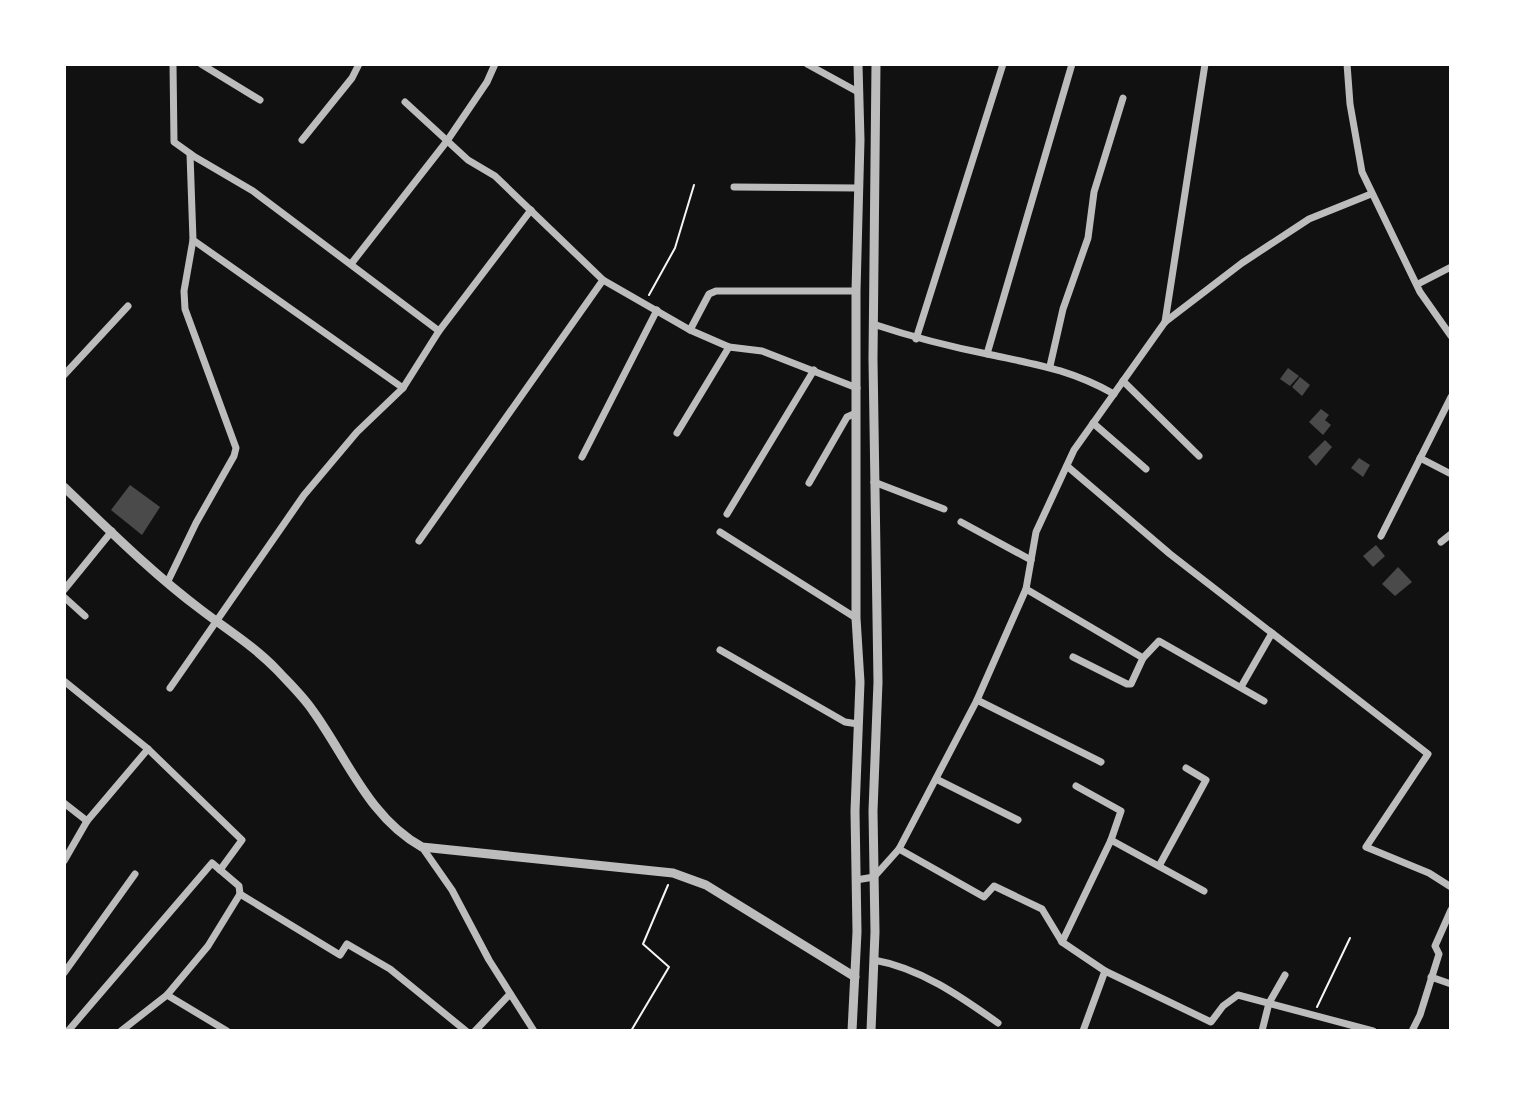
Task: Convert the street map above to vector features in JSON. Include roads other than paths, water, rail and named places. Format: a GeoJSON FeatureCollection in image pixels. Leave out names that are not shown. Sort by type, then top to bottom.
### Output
{"type":"FeatureCollection","features":[{"type":"Feature","properties":{"kind":"street"},"geometry":{"type":"LineString","coordinates":[[173,64],[174,142],[253,191],[439,331]]}},
{"type":"Feature","properties":{"kind":"street"},"geometry":{"type":"LineString","coordinates":[[201,64],[260,100]]}},
{"type":"Feature","properties":{"kind":"street"},"geometry":{"type":"LineString","coordinates":[[302,140],[352,78],[359,64]]}},
{"type":"Feature","properties":{"kind":"street"},"geometry":{"type":"LineString","coordinates":[[351,264],[447,141],[487,82],[495,64]]}},
{"type":"Feature","properties":{"kind":"street"},"geometry":{"type":"LineString","coordinates":[[807,64],[858,92]]}},
{"type":"Feature","properties":{"kind":"street"},"geometry":{"type":"LineString","coordinates":[[852,1031],[860,682],[856,618],[858,64]]}},
{"type":"Feature","properties":{"kind":"street"},"geometry":{"type":"LineString","coordinates":[[871,1031],[873,811],[878,682],[873,324],[876,64]]}},
{"type":"Feature","properties":{"kind":"street"},"geometry":{"type":"LineString","coordinates":[[916,339],[1003,64]]}},
{"type":"Feature","properties":{"kind":"street"},"geometry":{"type":"LineString","coordinates":[[987,354],[1072,64]]}},
{"type":"Feature","properties":{"kind":"street"},"geometry":{"type":"LineString","coordinates":[[1165,322],[1205,64]]}},
{"type":"Feature","properties":{"kind":"street"},"geometry":{"type":"LineString","coordinates":[[1347,64],[1350,104],[1362,172],[1420,292],[1451,336]]}},
{"type":"Feature","properties":{"kind":"street"},"geometry":{"type":"LineString","coordinates":[[1050,366],[1063,309],[1088,238],[1094,192],[1123,98]]}},
{"type":"Feature","properties":{"kind":"street"},"geometry":{"type":"LineString","coordinates":[[405,102],[468,160],[495,176],[603,280],[690,330],[729,347],[762,351],[857,388]]}},
{"type":"Feature","properties":{"kind":"street"},"geometry":{"type":"LineString","coordinates":[[168,581],[236,448],[185,309],[184,291],[193,240],[190,154]]}},
{"type":"Feature","properties":{"kind":"street"},"geometry":{"type":"LineString","coordinates":[[734,187],[859,188]]}},
{"type":"Feature","properties":{"kind":"street"},"geometry":{"type":"LineString","coordinates":[[856,880],[874,877],[899,849],[977,700],[1026,589],[1036,532],[1067,466],[1093,423],[1165,322],[1242,263],[1309,219],[1371,194]]}},
{"type":"Feature","properties":{"kind":"street"},"geometry":{"type":"LineString","coordinates":[[170,688],[304,495],[357,432],[403,388],[439,331],[531,210]]}},
{"type":"Feature","properties":{"kind":"street"},"geometry":{"type":"LineString","coordinates":[[193,240],[403,388]]}},
{"type":"Feature","properties":{"kind":"street"},"geometry":{"type":"LineString","coordinates":[[1418,284],[1451,267]]}},
{"type":"Feature","properties":{"kind":"street"},"geometry":{"type":"LineString","coordinates":[[419,541],[603,280]]}},
{"type":"Feature","properties":{"kind":"street"},"geometry":{"type":"LineString","coordinates":[[690,330],[709,294],[716,291],[856,291]]}},
{"type":"Feature","properties":{"kind":"street"},"geometry":{"type":"LineString","coordinates":[[64,375],[128,306]]}},
{"type":"Feature","properties":{"kind":"street"},"geometry":{"type":"LineString","coordinates":[[582,457],[657,310]]}},
{"type":"Feature","properties":{"kind":"street"},"geometry":{"type":"LineString","coordinates":[[873,324],[916,339],[1050,366],[1084,377],[1114,394]]}},
{"type":"Feature","properties":{"kind":"street"},"geometry":{"type":"LineString","coordinates":[[677,433],[729,347]]}},
{"type":"Feature","properties":{"kind":"street"},"geometry":{"type":"LineString","coordinates":[[727,514],[814,370]]}},
{"type":"Feature","properties":{"kind":"street"},"geometry":{"type":"LineString","coordinates":[[1123,381],[1199,456]]}},
{"type":"Feature","properties":{"kind":"street"},"geometry":{"type":"LineString","coordinates":[[1381,536],[1451,397]]}},
{"type":"Feature","properties":{"kind":"street"},"geometry":{"type":"LineString","coordinates":[[809,483],[847,417],[856,413]]}},
{"type":"Feature","properties":{"kind":"street"},"geometry":{"type":"LineString","coordinates":[[1093,423],[1146,469]]}},
{"type":"Feature","properties":{"kind":"street"},"geometry":{"type":"LineString","coordinates":[[1420,458],[1451,474]]}},
{"type":"Feature","properties":{"kind":"street"},"geometry":{"type":"LineString","coordinates":[[1067,466],[1170,554],[1428,754],[1366,847],[1429,873],[1451,887]]}},
{"type":"Feature","properties":{"kind":"street"},"geometry":{"type":"LineString","coordinates":[[874,482],[944,509]]}},
{"type":"Feature","properties":{"kind":"street"},"geometry":{"type":"LineString","coordinates":[[64,487],[168,581],[274,667],[312,709],[359,785],[391,827],[422,847],[452,890],[489,960],[534,1031]]}},
{"type":"Feature","properties":{"kind":"street"},"geometry":{"type":"LineString","coordinates":[[961,522],[1031,560]]}},
{"type":"Feature","properties":{"kind":"street"},"geometry":{"type":"LineString","coordinates":[[64,590],[112,531]]}},
{"type":"Feature","properties":{"kind":"street"},"geometry":{"type":"LineString","coordinates":[[720,532],[856,618]]}},
{"type":"Feature","properties":{"kind":"street"},"geometry":{"type":"LineString","coordinates":[[1441,542],[1451,534]]}},
{"type":"Feature","properties":{"kind":"street"},"geometry":{"type":"LineString","coordinates":[[1026,589],[1143,658]]}},
{"type":"Feature","properties":{"kind":"street"},"geometry":{"type":"LineString","coordinates":[[64,597],[85,616]]}},
{"type":"Feature","properties":{"kind":"street"},"geometry":{"type":"LineString","coordinates":[[1241,687],[1272,633]]}},
{"type":"Feature","properties":{"kind":"street"},"geometry":{"type":"LineString","coordinates":[[1073,657],[1127,684],[1134,680],[1143,658],[1159,641],[1264,701]]}},
{"type":"Feature","properties":{"kind":"street"},"geometry":{"type":"LineString","coordinates":[[720,650],[845,722],[858,724]]}},
{"type":"Feature","properties":{"kind":"street"},"geometry":{"type":"LineString","coordinates":[[64,681],[148,749],[242,840],[220,870]]}},
{"type":"Feature","properties":{"kind":"street"},"geometry":{"type":"LineString","coordinates":[[977,700],[1101,762]]}},
{"type":"Feature","properties":{"kind":"street"},"geometry":{"type":"LineString","coordinates":[[64,861],[87,821],[148,749]]}},
{"type":"Feature","properties":{"kind":"street"},"geometry":{"type":"LineString","coordinates":[[1159,866],[1206,780],[1186,768]]}},
{"type":"Feature","properties":{"kind":"street"},"geometry":{"type":"LineString","coordinates":[[936,779],[1018,820]]}},
{"type":"Feature","properties":{"kind":"street"},"geometry":{"type":"LineString","coordinates":[[1062,942],[1111,840],[1121,811],[1076,786]]}},
{"type":"Feature","properties":{"kind":"street"},"geometry":{"type":"LineString","coordinates":[[64,803],[87,821]]}},
{"type":"Feature","properties":{"kind":"street"},"geometry":{"type":"LineString","coordinates":[[1111,840],[1204,891]]}},
{"type":"Feature","properties":{"kind":"street"},"geometry":{"type":"LineString","coordinates":[[422,847],[673,873],[706,885],[855,977]]}},
{"type":"Feature","properties":{"kind":"street"},"geometry":{"type":"LineString","coordinates":[[899,849],[984,897],[994,886],[1042,909],[1062,942],[1105,971],[1211,1022],[1223,1006],[1238,995],[1373,1031]]}},
{"type":"Feature","properties":{"kind":"street"},"geometry":{"type":"LineString","coordinates":[[68,1031],[212,863],[239,886],[240,894],[208,946],[167,995],[121,1031]]}},
{"type":"Feature","properties":{"kind":"street"},"geometry":{"type":"LineString","coordinates":[[64,973],[67,963],[135,874]]}},
{"type":"Feature","properties":{"kind":"street"},"geometry":{"type":"LineString","coordinates":[[240,894],[340,955],[347,944],[390,969],[466,1031]]}},
{"type":"Feature","properties":{"kind":"street"},"geometry":{"type":"LineString","coordinates":[[1412,1031],[1439,954],[1435,946],[1451,910]]}},
{"type":"Feature","properties":{"kind":"street"},"geometry":{"type":"LineString","coordinates":[[874,960],[896,964],[927,977],[998,1023]]}},
{"type":"Feature","properties":{"kind":"street"},"geometry":{"type":"LineString","coordinates":[[1083,1031],[1105,971]]}},
{"type":"Feature","properties":{"kind":"street"},"geometry":{"type":"LineString","coordinates":[[1262,1031],[1269,1003],[1285,975]]}},
{"type":"Feature","properties":{"kind":"street"},"geometry":{"type":"LineString","coordinates":[[1431,977],[1451,984]]}},
{"type":"Feature","properties":{"kind":"street"},"geometry":{"type":"LineString","coordinates":[[475,1031],[510,994]]}},
{"type":"Feature","properties":{"kind":"street"},"geometry":{"type":"LineString","coordinates":[[167,995],[227,1031]]}}]}
